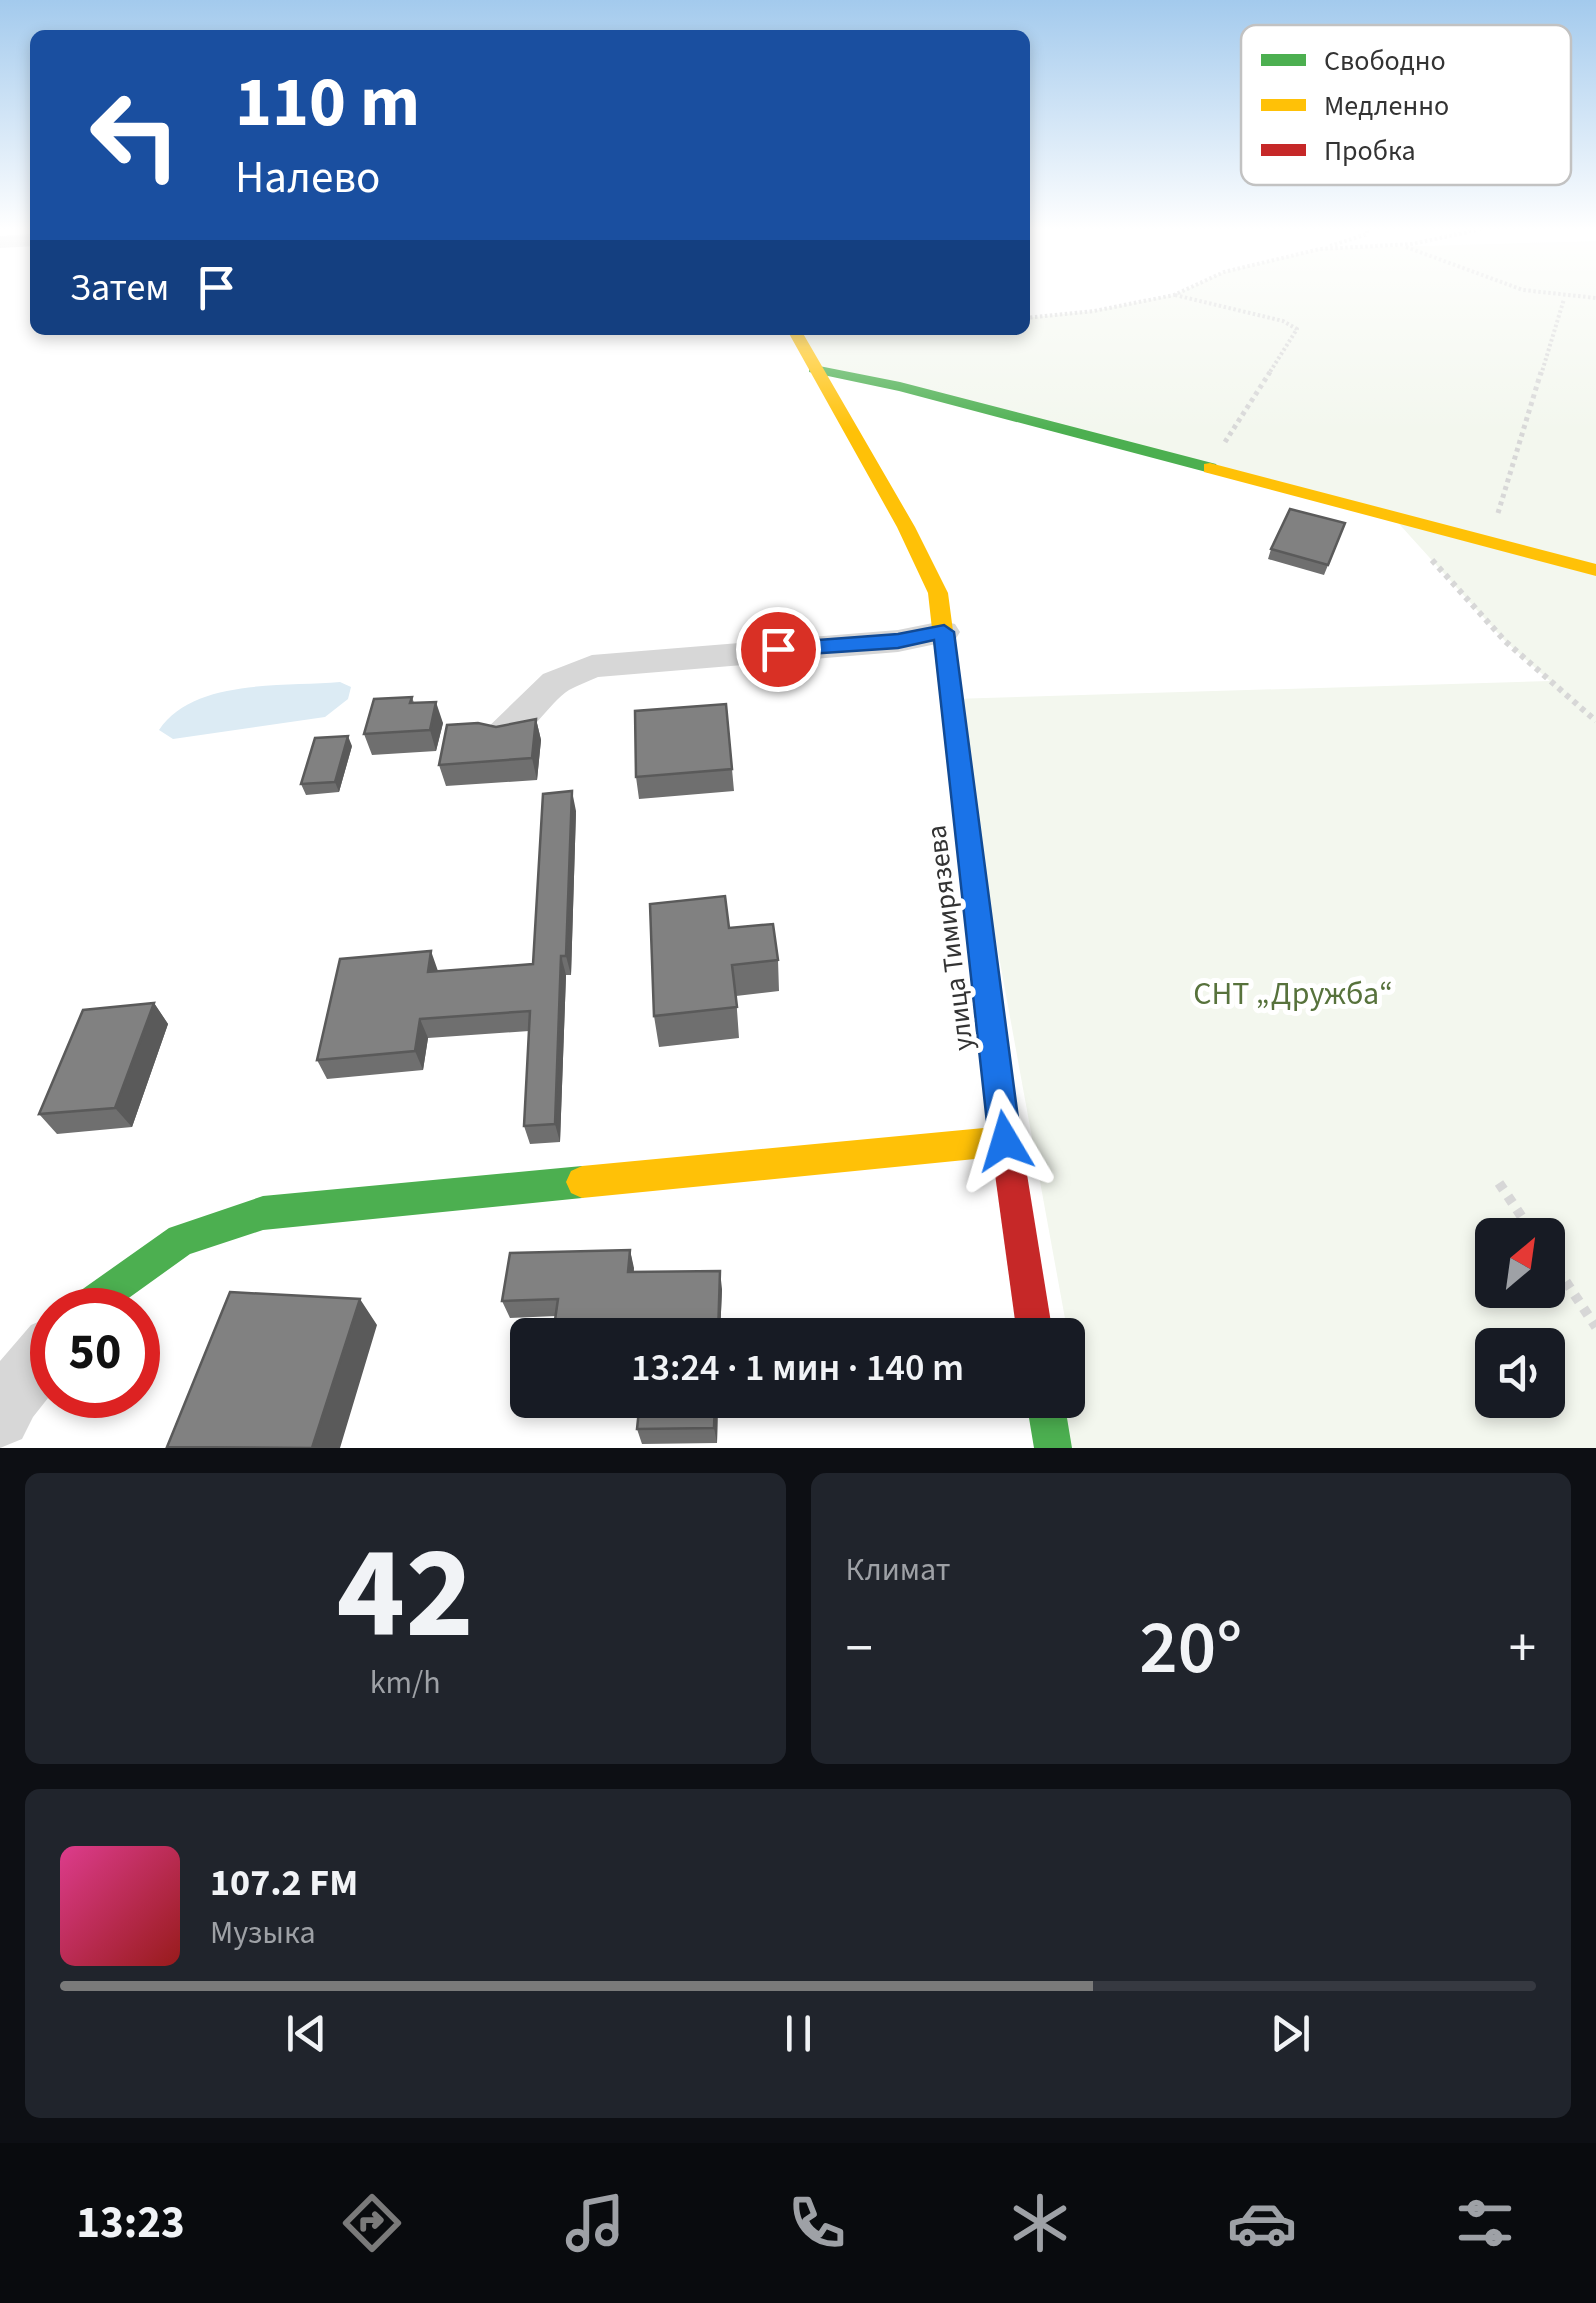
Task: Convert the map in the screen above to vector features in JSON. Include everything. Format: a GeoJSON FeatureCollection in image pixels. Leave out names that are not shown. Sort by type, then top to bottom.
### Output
{"type":"FeatureCollection","features":[{"type":"Feature","properties":{"kind":"street","name":"улица Тимирязева"},"geometry":{"type":"LineString","coordinates":[[797,335],[906,527],[938,593],[1005,1141],[1032,1318]]}},
{"type":"Feature","properties":{"kind":"street"},"geometry":{"type":"LineString","coordinates":[[814,369],[900,388],[1596,570]]}},
{"type":"Feature","properties":{"kind":"street"},"geometry":{"type":"LineString","coordinates":[[500,734],[556,682],[592,666],[898,641],[944,632]]}},
{"type":"Feature","properties":{"kind":"street"},"geometry":{"type":"LineString","coordinates":[[113,1288],[181,1240],[262,1213],[1005,1141]]}},
{"type":"Feature","properties":{"kind":"street"},"geometry":{"type":"LineString","coordinates":[[0,1417],[30,1373]]}},
{"type":"Feature","properties":{"kind":"street"},"geometry":{"type":"LineString","coordinates":[[1048,1418],[1053,1448]]}},
{"type":"Feature","properties":{"kind":"path"},"geometry":{"type":"LineString","coordinates":[[1030,317],[1094,311],[1166,297]]}},
{"type":"Feature","properties":{"kind":"path"},"geometry":{"type":"LineString","coordinates":[[1181,297],[1283,321],[1297,328],[1208,468]]}},
{"type":"Feature","properties":{"kind":"path"},"geometry":{"type":"LineString","coordinates":[[1555,297],[1596,298]]}},
{"type":"Feature","properties":{"kind":"path"},"geometry":{"type":"LineString","coordinates":[[1490,540],[1564,299]]}},
{"type":"Feature","properties":{"kind":"path"},"geometry":{"type":"LineString","coordinates":[[1391,515],[1504,641],[1596,721]]}},
{"type":"Feature","properties":{"kind":"path"},"geometry":{"type":"LineString","coordinates":[[1499,1183],[1523,1218]]}},
{"type":"Feature","properties":{"kind":"path"},"geometry":{"type":"LineString","coordinates":[[1565,1280],[1596,1327]]}},
{"type":"Feature","properties":{"kind":"green space","name":"СНТ „Дружба“"},"geometry":{"type":"Polygon","coordinates":[[[1166,297],[1596,297],[1596,1448],[1053,1448],[1062,1418],[1085,1418],[1085,1318],[1065,1318],[952,699],[1550,681],[1505,641],[1391,515],[814,369],[797,335],[1030,335],[1030,317],[1094,311],[1166,297]]]}},
{"type":"Feature","properties":{"kind":"shaded area"},"geometry":{"type":"Polygon","coordinates":[[[340,682],[351,687],[348,699],[325,717],[173,739],[159,730],[174,713],[217,693],[340,682]]]}},
{"type":"Feature","properties":{"kind":"building"},"geometry":{"type":"Polygon","coordinates":[[[1290,509],[1345,523],[1328,565],[1271,549],[1290,509]]]}},
{"type":"Feature","properties":{"kind":"building"},"geometry":{"type":"Polygon","coordinates":[[[412,697],[410,703],[436,702],[430,730],[364,734],[374,699],[412,697]]]}},
{"type":"Feature","properties":{"kind":"building"},"geometry":{"type":"Polygon","coordinates":[[[726,704],[732,769],[636,777],[635,711],[726,704]]]}},
{"type":"Feature","properties":{"kind":"building"},"geometry":{"type":"Polygon","coordinates":[[[536,719],[532,758],[439,765],[447,725],[478,723],[496,727],[536,719]]]}},
{"type":"Feature","properties":{"kind":"building"},"geometry":{"type":"Polygon","coordinates":[[[348,736],[335,782],[301,784],[315,738],[348,736]]]}},
{"type":"Feature","properties":{"kind":"building"},"geometry":{"type":"Polygon","coordinates":[[[572,791],[555,1124],[524,1126],[530,1011],[420,1019],[415,1051],[317,1060],[340,959],[431,951],[428,972],[533,964],[543,794],[572,791]]]}},
{"type":"Feature","properties":{"kind":"building"},"geometry":{"type":"Polygon","coordinates":[[[725,896],[729,928],[773,924],[778,960],[732,965],[737,1007],[654,1016],[650,904],[725,896]]]}},
{"type":"Feature","properties":{"kind":"building"},"geometry":{"type":"Polygon","coordinates":[[[154,1003],[115,1108],[39,1114],[83,1010],[154,1003]]]}},
{"type":"Feature","properties":{"kind":"building"},"geometry":{"type":"Polygon","coordinates":[[[630,1250],[628,1272],[720,1271],[719,1318],[555,1318],[558,1299],[502,1301],[510,1253],[630,1250]]]}},
{"type":"Feature","properties":{"kind":"building"},"geometry":{"type":"Polygon","coordinates":[[[230,1292],[360,1299],[312,1448],[167,1447],[230,1292]]]}},
{"type":"Feature","properties":{"kind":"building"},"geometry":{"type":"Polygon","coordinates":[[[638,1418],[714,1418],[714,1428],[637,1429],[638,1418]]]}},
{"type":"Feature","properties":{"kind":"traffic: fast"},"geometry":{"type":"LineString","coordinates":[[814,369],[900,387],[1210,468]]}},
{"type":"Feature","properties":{"kind":"traffic: fast"},"geometry":{"type":"LineString","coordinates":[[113,1288],[181,1240],[263,1213],[582,1182]]}},
{"type":"Feature","properties":{"kind":"traffic: fast"},"geometry":{"type":"LineString","coordinates":[[1048,1418],[1053,1448]]}},
{"type":"Feature","properties":{"kind":"traffic: slow"},"geometry":{"type":"LineString","coordinates":[[797,335],[906,527],[938,593],[999,1094]]}},
{"type":"Feature","properties":{"kind":"traffic: slow"},"geometry":{"type":"LineString","coordinates":[[1210,468],[1596,570]]}},
{"type":"Feature","properties":{"kind":"traffic: slow"},"geometry":{"type":"LineString","coordinates":[[582,1182],[1005,1141]]}},
{"type":"Feature","properties":{"kind":"traffic: jam"},"geometry":{"type":"LineString","coordinates":[[999,1094],[1032,1318]]}},
{"type":"Feature","properties":{"kind":"route"},"geometry":{"type":"LineString","coordinates":[[778,649],[898,641],[944,632],[1005,1141]]}}]}
